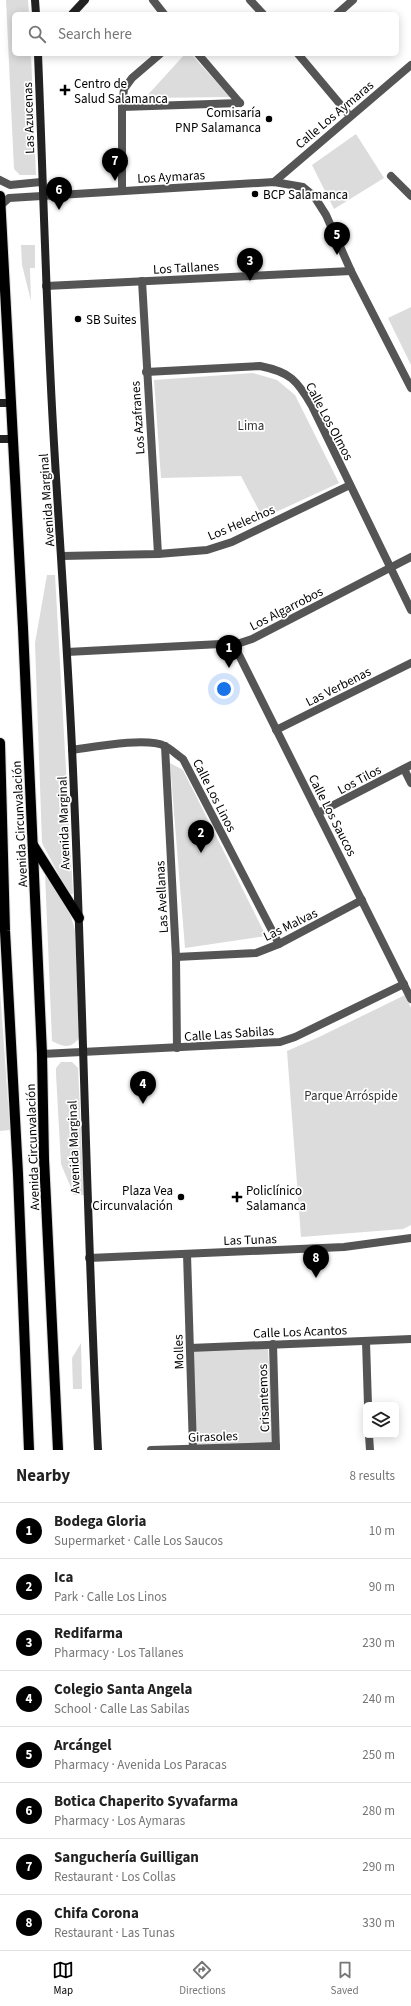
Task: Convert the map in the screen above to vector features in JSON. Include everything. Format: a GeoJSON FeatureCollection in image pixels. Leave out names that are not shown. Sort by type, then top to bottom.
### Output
{"type":"FeatureCollection","features":[{"type":"Feature","properties":{"kind":"main road"},"geometry":{"type":"LineString","coordinates":[[35,0],[36,12]]}},
{"type":"Feature","properties":{"kind":"main road"},"geometry":{"type":"LineString","coordinates":[[74,12],[85,0]]}},
{"type":"Feature","properties":{"kind":"main road","name":"Las Azucenas"},"geometry":{"type":"LineString","coordinates":[[39,56],[42,196]]}},
{"type":"Feature","properties":{"kind":"main road","name":"Avenida Marginal"},"geometry":{"type":"LineString","coordinates":[[42,196],[53,428],[62,556],[72,750],[79,918],[89,1258],[98,1450]]}},
{"type":"Feature","properties":{"kind":"main road","name":"Avenida Circunvalación"},"geometry":{"type":"LineString","coordinates":[[0,201],[33,844],[42,1054],[44,1159],[58,1450]]}},
{"type":"Feature","properties":{"kind":"main road"},"geometry":{"type":"LineString","coordinates":[[0,403],[11,403]]}},
{"type":"Feature","properties":{"kind":"main road"},"geometry":{"type":"LineString","coordinates":[[0,439],[12,439]]}},
{"type":"Feature","properties":{"kind":"main road","name":"Avenida Circunvalación"},"geometry":{"type":"LineString","coordinates":[[0,743],[2,889],[18,1174],[28,1450]]}},
{"type":"Feature","properties":{"kind":"main road"},"geometry":{"type":"LineString","coordinates":[[33,844],[79,918]]}},
{"type":"Feature","properties":{"kind":"street"},"geometry":{"type":"LineString","coordinates":[[153,0],[162,12]]}},
{"type":"Feature","properties":{"kind":"street"},"geometry":{"type":"LineString","coordinates":[[250,0],[261,12]]}},
{"type":"Feature","properties":{"kind":"street"},"geometry":{"type":"LineString","coordinates":[[340,12],[353,0]]}},
{"type":"Feature","properties":{"kind":"street"},"geometry":{"type":"LineString","coordinates":[[122,191],[122,107],[124,89],[132,78],[158,56]]}},
{"type":"Feature","properties":{"kind":"street"},"geometry":{"type":"LineString","coordinates":[[122,107],[240,102],[200,56]]}},
{"type":"Feature","properties":{"kind":"street"},"geometry":{"type":"LineString","coordinates":[[300,56],[350,116]]}},
{"type":"Feature","properties":{"kind":"street","name":"Calle Los Aymaras"},"geometry":{"type":"LineString","coordinates":[[274,182],[350,116],[410,68]]}},
{"type":"Feature","properties":{"kind":"street"},"geometry":{"type":"LineString","coordinates":[[391,176],[411,196]]}},
{"type":"Feature","properties":{"kind":"street"},"geometry":{"type":"LineString","coordinates":[[0,180],[10,185],[41,182]]}},
{"type":"Feature","properties":{"kind":"street","name":"Los Aymaras"},"geometry":{"type":"LineString","coordinates":[[0,201],[9,198],[274,182],[303,187],[314,196],[326,215],[351,271],[411,388]]}},
{"type":"Feature","properties":{"kind":"street","name":"Los Tallanes"},"geometry":{"type":"LineString","coordinates":[[46,286],[351,271]]}},
{"type":"Feature","properties":{"kind":"street","name":"Los Azafranes"},"geometry":{"type":"LineString","coordinates":[[142,281],[146,372],[158,554]]}},
{"type":"Feature","properties":{"kind":"street","name":"Calle Los Olmos"},"geometry":{"type":"LineString","coordinates":[[146,372],[260,366],[278,369],[292,378],[303,391],[411,610]]}},
{"type":"Feature","properties":{"kind":"street","name":"Los Helechos"},"geometry":{"type":"LineString","coordinates":[[62,556],[158,554],[207,550],[232,542],[350,485]]}},
{"type":"Feature","properties":{"kind":"street","name":"Los Algarrobos"},"geometry":{"type":"LineString","coordinates":[[67,652],[233,643],[252,638],[411,558]]}},
{"type":"Feature","properties":{"kind":"street","name":"Calle Los Saucos"},"geometry":{"type":"LineString","coordinates":[[233,643],[411,998]]}},
{"type":"Feature","properties":{"kind":"street","name":"Las Verbenas"},"geometry":{"type":"LineString","coordinates":[[276,730],[411,663]]}},
{"type":"Feature","properties":{"kind":"street","name":"Calle Los Linos"},"geometry":{"type":"LineString","coordinates":[[72,750],[116,744],[137,743],[164,746],[183,759],[279,944]]}},
{"type":"Feature","properties":{"kind":"street","name":"Las Avellanas"},"geometry":{"type":"LineString","coordinates":[[164,746],[176,957],[177,1048]]}},
{"type":"Feature","properties":{"kind":"street"},"geometry":{"type":"LineString","coordinates":[[408,767],[411,782]]}},
{"type":"Feature","properties":{"kind":"street","name":"Los Tilos"},"geometry":{"type":"LineString","coordinates":[[318,814],[408,767]]}},
{"type":"Feature","properties":{"kind":"street","name":"Las Malvas"},"geometry":{"type":"LineString","coordinates":[[176,957],[256,953],[279,944],[362,900]]}},
{"type":"Feature","properties":{"kind":"street","name":"Calle Las Sabilas"},"geometry":{"type":"LineString","coordinates":[[42,1054],[280,1042],[294,1037],[404,984]]}},
{"type":"Feature","properties":{"kind":"street","name":"Las Tunas"},"geometry":{"type":"LineString","coordinates":[[89,1258],[344,1247],[411,1238]]}},
{"type":"Feature","properties":{"kind":"street","name":"Molles"},"geometry":{"type":"LineString","coordinates":[[187,1254],[193,1449]]}},
{"type":"Feature","properties":{"kind":"street","name":"Calle Los Acantos"},"geometry":{"type":"LineString","coordinates":[[190,1348],[411,1338]]}},
{"type":"Feature","properties":{"kind":"street"},"geometry":{"type":"LineString","coordinates":[[366,1341],[368,1402]]}},
{"type":"Feature","properties":{"kind":"street","name":"Crisantemos"},"geometry":{"type":"LineString","coordinates":[[273,1344],[276,1448]]}},
{"type":"Feature","properties":{"kind":"street"},"geometry":{"type":"LineString","coordinates":[[369,1438],[370,1450]]}},
{"type":"Feature","properties":{"kind":"street","name":"Girasoles"},"geometry":{"type":"LineString","coordinates":[[151,1450],[276,1448]]}},
{"type":"Feature","properties":{"kind":"green space"},"geometry":{"type":"Polygon","coordinates":[[[6,0],[28,0],[29,12],[12,12],[12,56],[31,56],[36,175],[20,175],[14,169],[6,0]]]}},
{"type":"Feature","properties":{"kind":"green space"},"geometry":{"type":"Polygon","coordinates":[[[183,56],[193,56],[230,97],[145,98],[183,56]]]}},
{"type":"Feature","properties":{"kind":"green space"},"geometry":{"type":"Polygon","coordinates":[[[356,134],[384,178],[334,209],[312,165],[356,134]]]}},
{"type":"Feature","properties":{"kind":"green space"},"geometry":{"type":"Polygon","coordinates":[[[21,245],[35,245],[35,268],[30,268],[31,301],[22,265],[21,245]]]}},
{"type":"Feature","properties":{"kind":"green space"},"geometry":{"type":"Polygon","coordinates":[[[411,307],[411,365],[388,318],[411,307]]]}},
{"type":"Feature","properties":{"kind":"green space","name":"Lima"},"geometry":{"type":"Polygon","coordinates":[[[253,373],[277,380],[295,395],[339,483],[263,518],[241,476],[161,478],[154,380],[253,373]]]}},
{"type":"Feature","properties":{"kind":"green space"},"geometry":{"type":"Polygon","coordinates":[[[47,575],[55,575],[73,894],[69,894],[42,843],[35,643],[47,575]]]}},
{"type":"Feature","properties":{"kind":"green space"},"geometry":{"type":"Polygon","coordinates":[[[170,763],[183,770],[266,936],[185,948],[170,763]]]}},
{"type":"Feature","properties":{"kind":"green space"},"geometry":{"type":"Polygon","coordinates":[[[45,873],[68,907],[75,930],[79,1038],[73,1044],[67,1046],[60,1045],[52,1041],[45,873]]]}},
{"type":"Feature","properties":{"kind":"green space"},"geometry":{"type":"Polygon","coordinates":[[[0,990],[10,1130],[0,1131],[0,990]]]}},
{"type":"Feature","properties":{"kind":"green space","name":"Parque Arróspide"},"geometry":{"type":"Polygon","coordinates":[[[405,995],[411,1008],[411,1225],[403,1229],[301,1237],[287,1051],[405,995]]]}},
{"type":"Feature","properties":{"kind":"green space"},"geometry":{"type":"Polygon","coordinates":[[[61,1062],[72,1062],[78,1068],[84,1195],[74,1195],[61,1164],[56,1068],[61,1062]]]}},
{"type":"Feature","properties":{"kind":"green space"},"geometry":{"type":"Polygon","coordinates":[[[81,1343],[82,1389],[73,1389],[72,1358],[81,1343]]]}},
{"type":"Feature","properties":{"kind":"green space"},"geometry":{"type":"Polygon","coordinates":[[[268,1348],[273,1444],[195,1446],[192,1350],[268,1348]]]}},
{"type":"Feature","properties":{"kind":"place","name":"Centro de Salud Salamanca"},"geometry":{"type":"Point","coordinates":[65,90]}},
{"type":"Feature","properties":{"kind":"place","name":"Comisaría PNP Salamanca"},"geometry":{"type":"Point","coordinates":[269,119]}},
{"type":"Feature","properties":{"kind":"place","name":"Sanguchería Guilligan"},"geometry":{"type":"Point","coordinates":[115,181]}},
{"type":"Feature","properties":{"kind":"place","name":"BCP Salamanca"},"geometry":{"type":"Point","coordinates":[255,194]}},
{"type":"Feature","properties":{"kind":"place","name":"Botica Chaperito Syvafarma"},"geometry":{"type":"Point","coordinates":[59,210]}},
{"type":"Feature","properties":{"kind":"place","name":"Arcángel"},"geometry":{"type":"Point","coordinates":[337,255]}},
{"type":"Feature","properties":{"kind":"place","name":"Redifarma"},"geometry":{"type":"Point","coordinates":[250,281]}},
{"type":"Feature","properties":{"kind":"place","name":"SB Suites"},"geometry":{"type":"Point","coordinates":[78,319]}},
{"type":"Feature","properties":{"kind":"place","name":"Bodega Gloria"},"geometry":{"type":"Point","coordinates":[229,668]}},
{"type":"Feature","properties":{"kind":"place","name":"Ica"},"geometry":{"type":"Point","coordinates":[201,853]}},
{"type":"Feature","properties":{"kind":"place","name":"Colegio Santa Angela"},"geometry":{"type":"Point","coordinates":[143,1104]}},
{"type":"Feature","properties":{"kind":"place","name":"Plaza Vea Circunvalación"},"geometry":{"type":"Point","coordinates":[181,1197]}},
{"type":"Feature","properties":{"kind":"place","name":"Policlínico Salamanca"},"geometry":{"type":"Point","coordinates":[237,1197]}},
{"type":"Feature","properties":{"kind":"place","name":"Chifa Corona"},"geometry":{"type":"Point","coordinates":[316,1278]}}]}
